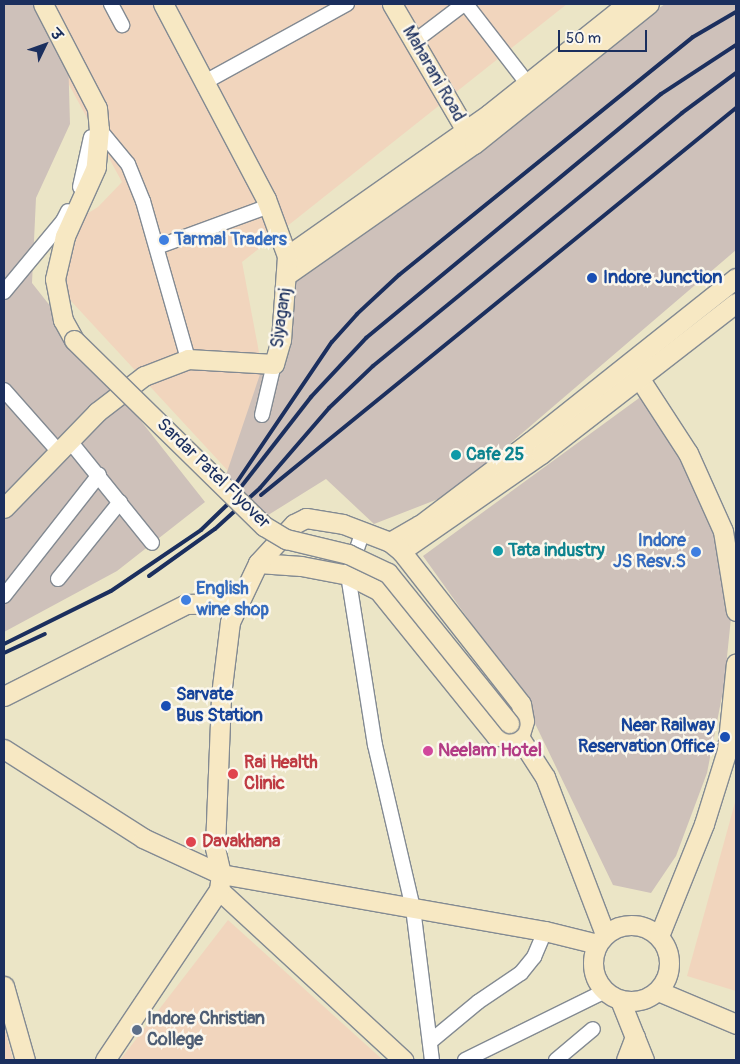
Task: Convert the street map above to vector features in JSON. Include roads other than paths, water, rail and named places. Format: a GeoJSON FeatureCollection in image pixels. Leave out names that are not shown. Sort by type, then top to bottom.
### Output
{"type":"FeatureCollection","features":[{"type":"Feature","properties":{"kind":"street"},"geometry":{"type":"LineString","coordinates":[[4,292],[63,221],[82,183],[93,127],[94,104],[43,4]]}},
{"type":"Feature","properties":{"kind":"street"},"geometry":{"type":"LineString","coordinates":[[57,4],[100,100],[94,104]]}},
{"type":"Feature","properties":{"kind":"street"},"geometry":{"type":"LineString","coordinates":[[111,4],[122,25]]}},
{"type":"Feature","properties":{"kind":"street","name":"Siyaganj"},"geometry":{"type":"LineString","coordinates":[[4,508],[97,412],[144,376],[188,359],[274,364],[281,340],[288,265],[269,206],[163,4]]}},
{"type":"Feature","properties":{"kind":"street"},"geometry":{"type":"LineString","coordinates":[[205,82],[347,4]]}},
{"type":"Feature","properties":{"kind":"street","name":"Maharani Road"},"geometry":{"type":"LineString","coordinates":[[392,4],[470,137]]}},
{"type":"Feature","properties":{"kind":"street"},"geometry":{"type":"LineString","coordinates":[[415,41],[465,4],[526,83]]}},
{"type":"Feature","properties":{"kind":"street"},"geometry":{"type":"LineString","coordinates":[[470,137],[526,83],[627,4]]}},
{"type":"Feature","properties":{"kind":"street"},"geometry":{"type":"LineString","coordinates":[[288,265],[470,137],[649,4]]}},
{"type":"Feature","properties":{"kind":"street","name":"Sardar Patel Flyover"},"geometry":{"type":"LineString","coordinates":[[94,104],[99,129],[96,167],[65,236],[55,279],[63,320],[74,340],[264,526],[286,539],[348,554],[388,573],[514,730],[545,777],[601,939]]}},
{"type":"Feature","properties":{"kind":"street"},"geometry":{"type":"LineString","coordinates":[[99,129],[128,164],[157,247],[188,359]]}},
{"type":"Feature","properties":{"kind":"street"},"geometry":{"type":"LineString","coordinates":[[157,247],[269,206]]}},
{"type":"Feature","properties":{"kind":"street"},"geometry":{"type":"LineString","coordinates":[[635,372],[736,278]]}},
{"type":"Feature","properties":{"kind":"street"},"geometry":{"type":"LineString","coordinates":[[396,546],[428,519],[736,303]]}},
{"type":"Feature","properties":{"kind":"street"},"geometry":{"type":"LineString","coordinates":[[262,415],[274,364]]}},
{"type":"Feature","properties":{"kind":"street"},"geometry":{"type":"LineString","coordinates":[[635,372],[688,453],[723,531],[736,612]]}},
{"type":"Feature","properties":{"kind":"street"},"geometry":{"type":"LineString","coordinates":[[4,390],[99,476],[152,543]]}},
{"type":"Feature","properties":{"kind":"street"},"geometry":{"type":"LineString","coordinates":[[4,596],[99,476]]}},
{"type":"Feature","properties":{"kind":"street"},"geometry":{"type":"LineString","coordinates":[[58,579],[120,502]]}},
{"type":"Feature","properties":{"kind":"street"},"geometry":{"type":"LineString","coordinates":[[105,1060],[220,882],[215,847],[220,695],[230,622],[236,603],[258,563],[294,524],[306,518],[343,524],[396,546],[521,704],[524,722],[514,730],[496,736],[379,591],[348,575],[301,566],[258,563]]}},
{"type":"Feature","properties":{"kind":"street"},"geometry":{"type":"LineString","coordinates":[[363,531],[348,575],[375,745],[413,908],[432,1060]]}},
{"type":"Feature","properties":{"kind":"street"},"geometry":{"type":"LineString","coordinates":[[4,696],[186,604],[236,603]]}},
{"type":"Feature","properties":{"kind":"street"},"geometry":{"type":"LineString","coordinates":[[659,936],[704,824],[727,750],[736,663]]}},
{"type":"Feature","properties":{"kind":"street"},"geometry":{"type":"LineString","coordinates":[[4,749],[144,838],[220,882],[403,1060]]}},
{"type":"Feature","properties":{"kind":"street"},"geometry":{"type":"LineString","coordinates":[[220,882],[413,908],[601,939],[632,924],[651,930],[659,936],[669,958],[665,981],[658,991],[640,1000],[613,995],[486,1056],[465,1060]]}},
{"type":"Feature","properties":{"kind":"street"},"geometry":{"type":"LineString","coordinates":[[431,1041],[478,1002],[521,973],[534,957],[545,931]]}},
{"type":"Feature","properties":{"kind":"street"},"geometry":{"type":"LineString","coordinates":[[601,939],[593,969],[613,995],[635,1037],[644,1060]]}},
{"type":"Feature","properties":{"kind":"street"},"geometry":{"type":"LineString","coordinates":[[4,986],[26,1060]]}},
{"type":"Feature","properties":{"kind":"street"},"geometry":{"type":"LineString","coordinates":[[658,991],[736,1024]]}},
{"type":"Feature","properties":{"kind":"street"},"geometry":{"type":"LineString","coordinates":[[556,1060],[594,1030]]}},
{"type":"Feature","properties":{"kind":"street"},"geometry":{"type":"LineString","coordinates":[[626,1060],[635,1037]]}},
{"type":"Feature","properties":{"kind":"railway"},"geometry":{"type":"LineString","coordinates":[[235,485],[332,342],[357,314],[399,275],[693,37],[736,12]]}},
{"type":"Feature","properties":{"kind":"railway"},"geometry":{"type":"LineString","coordinates":[[4,644],[111,591],[201,530],[227,505],[311,397],[366,338],[661,94],[736,45]]}},
{"type":"Feature","properties":{"kind":"railway"},"geometry":{"type":"LineString","coordinates":[[149,576],[215,529],[260,488],[329,408],[373,366],[682,113],[736,73]]}},
{"type":"Feature","properties":{"kind":"railway"},"geometry":{"type":"LineString","coordinates":[[261,495],[736,108]]}},
{"type":"Feature","properties":{"kind":"railway"},"geometry":{"type":"LineString","coordinates":[[4,653],[45,634]]}},
{"type":"Feature","properties":{"kind":"place","name":"Tarmal Traders"},"geometry":{"type":"Point","coordinates":[164,240]}},
{"type":"Feature","properties":{"kind":"place","name":"Indore Junction"},"geometry":{"type":"Point","coordinates":[592,278]}},
{"type":"Feature","properties":{"kind":"place","name":"Cafe 25"},"geometry":{"type":"Point","coordinates":[456,455]}},
{"type":"Feature","properties":{"kind":"place","name":"Tata industry"},"geometry":{"type":"Point","coordinates":[498,551]}},
{"type":"Feature","properties":{"kind":"place","name":"Indore JS Resv.S"},"geometry":{"type":"Point","coordinates":[696,552]}},
{"type":"Feature","properties":{"kind":"place","name":"English wine shop"},"geometry":{"type":"Point","coordinates":[186,600]}},
{"type":"Feature","properties":{"kind":"place","name":"Sarvate Bus Station"},"geometry":{"type":"Point","coordinates":[166,706]}},
{"type":"Feature","properties":{"kind":"place","name":"Near Railway Reservation Office"},"geometry":{"type":"Point","coordinates":[725,737]}},
{"type":"Feature","properties":{"kind":"place","name":"Neelam Hotel"},"geometry":{"type":"Point","coordinates":[428,751]}},
{"type":"Feature","properties":{"kind":"place","name":"Rai Health Clinic"},"geometry":{"type":"Point","coordinates":[233,774]}},
{"type":"Feature","properties":{"kind":"place","name":"Davakhana"},"geometry":{"type":"Point","coordinates":[191,842]}},
{"type":"Feature","properties":{"kind":"place","name":"Indore Christian College"},"geometry":{"type":"Point","coordinates":[137,1030]}}]}
